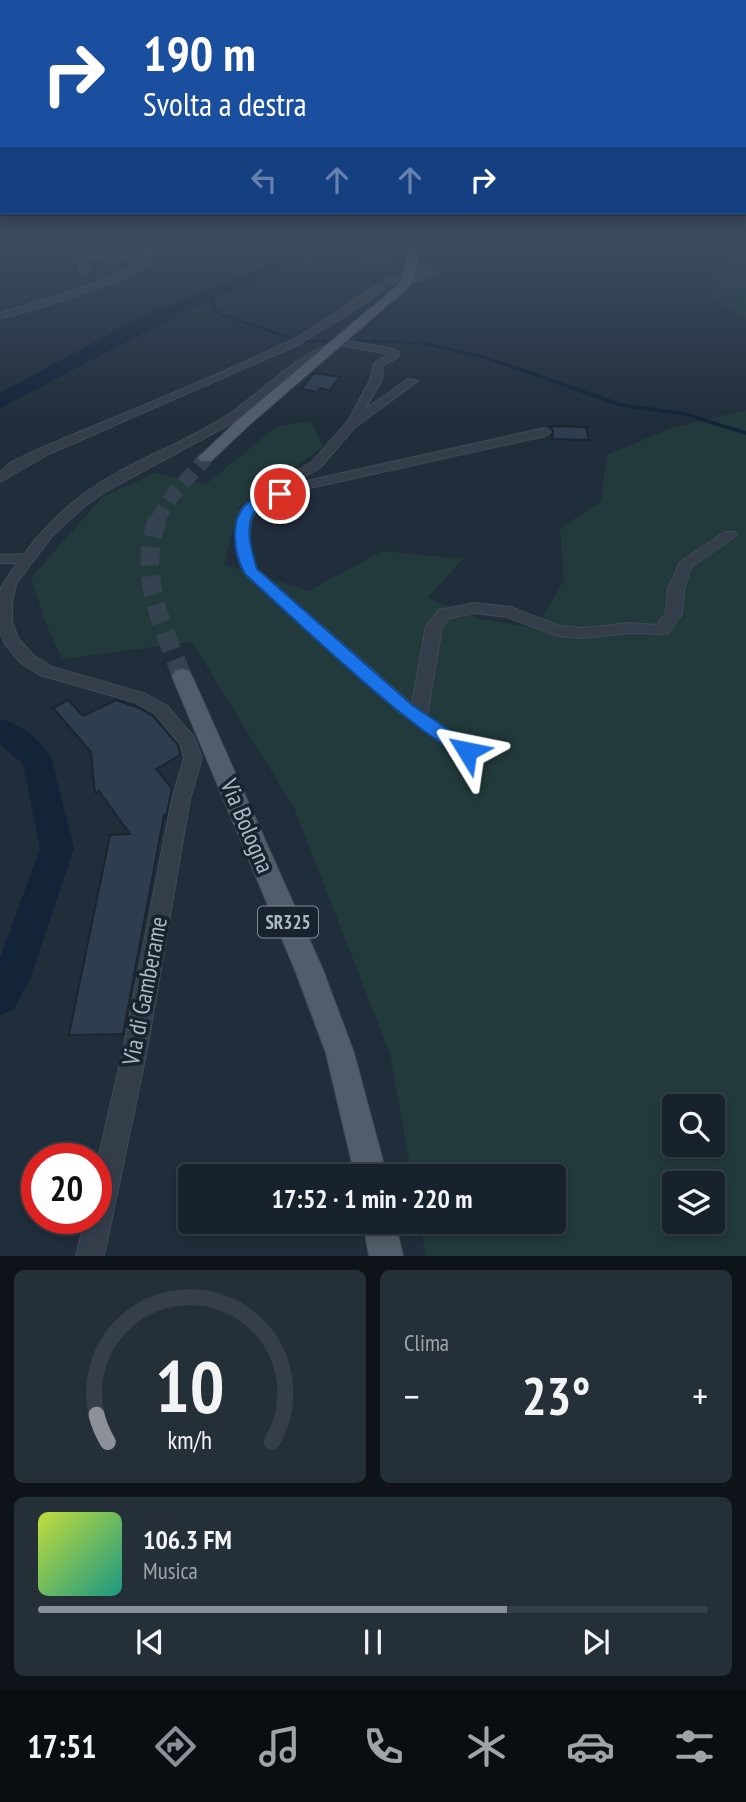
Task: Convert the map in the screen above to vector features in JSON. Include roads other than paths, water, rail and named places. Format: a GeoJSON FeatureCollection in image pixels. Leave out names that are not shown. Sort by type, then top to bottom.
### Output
{"type":"FeatureCollection","features":[{"type":"Feature","properties":{"kind":"main road"},"geometry":{"type":"LineString","coordinates":[[206,458],[244,422],[383,306]]}},
{"type":"Feature","properties":{"kind":"main road","name":"Via Bologna"},"geometry":{"type":"LineString","coordinates":[[182,676],[313,982],[340,1053],[368,1164]]}},
{"type":"Feature","properties":{"kind":"main road"},"geometry":{"type":"LineString","coordinates":[[381,1234],[386,1256]]}},
{"type":"Feature","properties":{"kind":"street"},"geometry":{"type":"LineString","coordinates":[[0,316],[32,306]]}},
{"type":"Feature","properties":{"kind":"street"},"geometry":{"type":"LineString","coordinates":[[0,478],[36,455],[296,342],[355,306]]}},
{"type":"Feature","properties":{"kind":"street"},"geometry":{"type":"LineString","coordinates":[[0,559],[29,558],[48,532],[81,502],[103,487],[230,419],[303,362],[335,344],[383,348],[394,352],[394,355],[378,365],[376,380],[350,425],[317,464],[253,505],[244,520],[242,545],[250,571],[418,717],[467,751]]}},
{"type":"Feature","properties":{"kind":"street"},"geometry":{"type":"LineString","coordinates":[[350,425],[412,382]]}},
{"type":"Feature","properties":{"kind":"street"},"geometry":{"type":"LineString","coordinates":[[253,505],[306,485],[545,432]]}},
{"type":"Feature","properties":{"kind":"street"},"geometry":{"type":"LineString","coordinates":[[418,717],[434,626],[444,614],[474,608],[510,612],[558,632],[584,633],[629,628],[662,630],[674,614],[676,589],[685,565],[730,535]]}},
{"type":"Feature","properties":{"kind":"street","name":"Via di Gamberame"},"geometry":{"type":"LineString","coordinates":[[29,558],[9,583],[4,602],[4,621],[11,640],[27,659],[57,675],[140,698],[161,710],[179,729],[192,750],[192,767],[181,799],[135,1050],[90,1256]]}},
{"type":"Feature","properties":{"kind":"water"},"geometry":{"type":"Polygon","coordinates":[[[169,306],[198,306],[0,408],[0,393],[143,316],[169,306]]]}},
{"type":"Feature","properties":{"kind":"waterway"},"geometry":{"type":"LineString","coordinates":[[214,306],[219,314],[296,340]]}},
{"type":"Feature","properties":{"kind":"waterway"},"geometry":{"type":"LineString","coordinates":[[302,342],[326,341]]}},
{"type":"Feature","properties":{"kind":"waterway"},"geometry":{"type":"LineString","coordinates":[[357,341],[423,343],[487,358],[518,369]]}},
{"type":"Feature","properties":{"kind":"waterway"},"geometry":{"type":"LineString","coordinates":[[513,367],[621,405],[685,414],[746,433]]}},
{"type":"Feature","properties":{"kind":"waterway"},"geometry":{"type":"LineString","coordinates":[[0,730],[5,731],[37,759],[57,849],[10,981],[0,997]]}},
{"type":"Feature","properties":{"kind":"tunnel"},"geometry":{"type":"LineString","coordinates":[[158,520],[171,497],[206,458]]}},
{"type":"Feature","properties":{"kind":"tunnel"},"geometry":{"type":"LineString","coordinates":[[158,520],[152,539],[151,579],[160,619],[182,676]]}}]}
